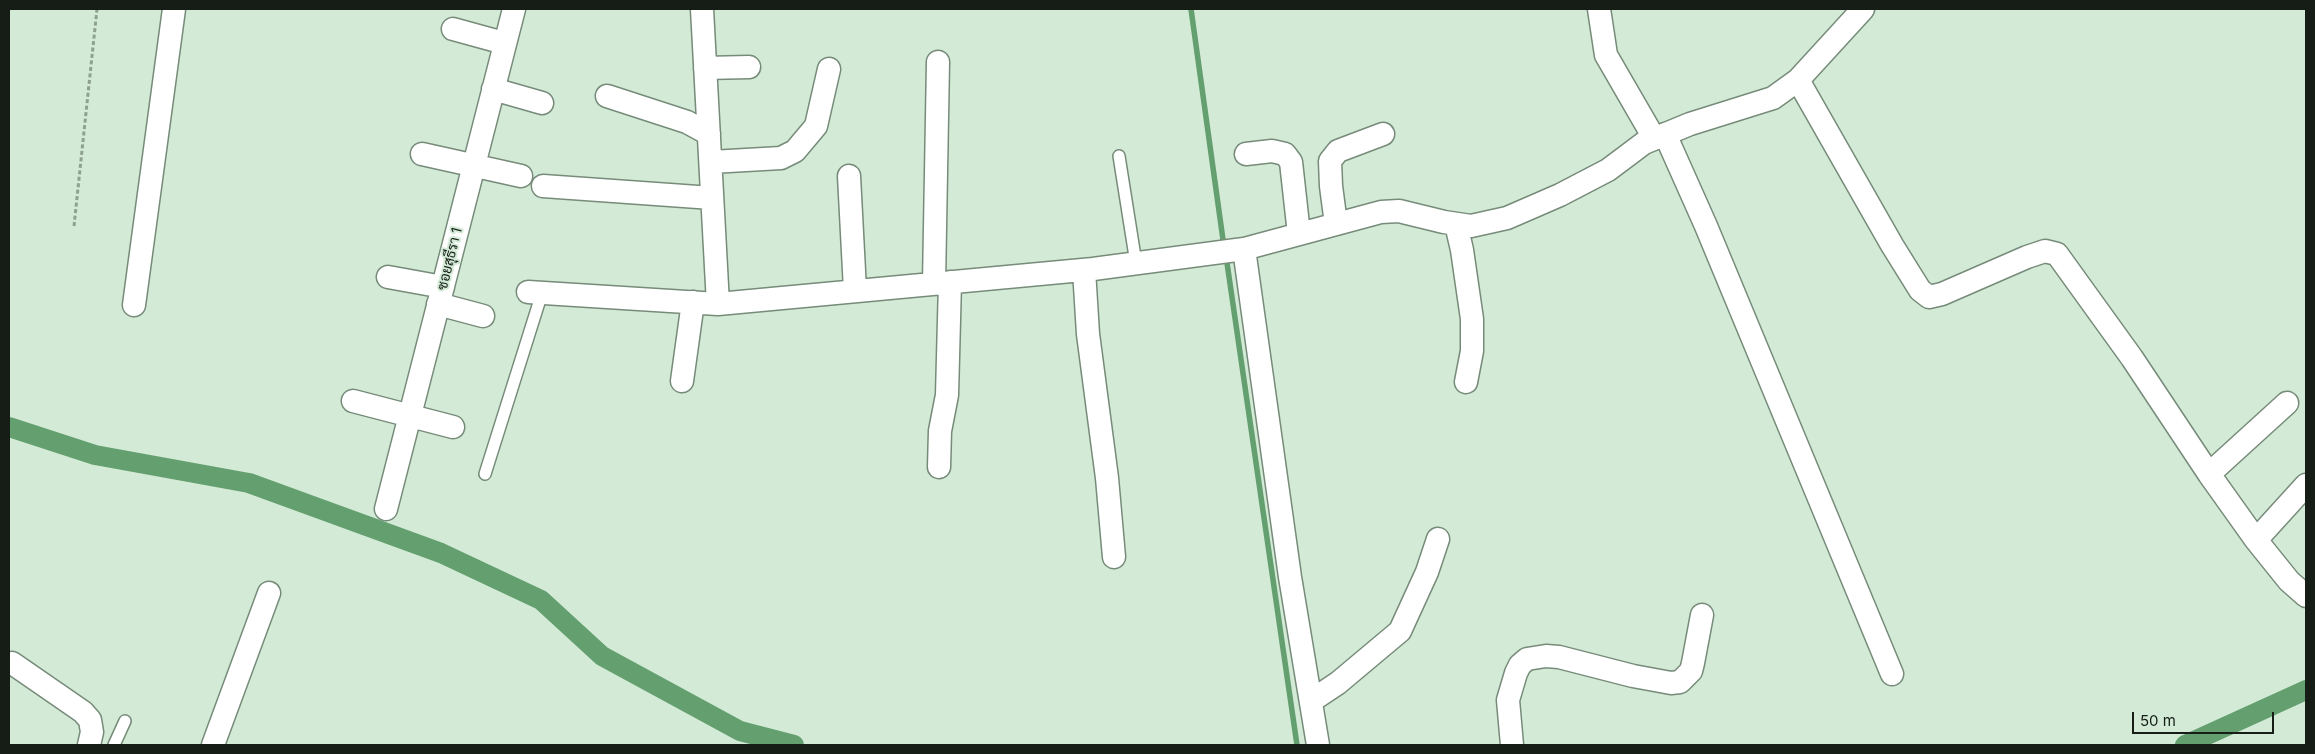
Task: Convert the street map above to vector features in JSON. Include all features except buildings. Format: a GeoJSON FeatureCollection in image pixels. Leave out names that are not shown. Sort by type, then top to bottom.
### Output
{"type":"FeatureCollection","features":[{"type":"Feature","properties":{"kind":"street"},"geometry":{"type":"LineString","coordinates":[[134,305],[174,9]]}},
{"type":"Feature","properties":{"kind":"street","name":"ซอยสุธีรา 1"},"geometry":{"type":"LineString","coordinates":[[386,509],[514,9]]}},
{"type":"Feature","properties":{"kind":"street"},"geometry":{"type":"LineString","coordinates":[[702,9],[718,304]]}},
{"type":"Feature","properties":{"kind":"street"},"geometry":{"type":"LineString","coordinates":[[1598,9],[1606,55],[1660,136],[1706,226],[1892,674]]}},
{"type":"Feature","properties":{"kind":"street"},"geometry":{"type":"LineString","coordinates":[[535,293],[718,304],[1084,270],[1242,250],[1381,212],[1399,211],[1471,226],[1506,218],[1560,195],[1608,170],[1644,142],[1690,124],[1773,98],[1798,80],[1863,9]]}},
{"type":"Feature","properties":{"kind":"street"},"geometry":{"type":"LineString","coordinates":[[453,29],[504,43]]}},
{"type":"Feature","properties":{"kind":"street"},"geometry":{"type":"LineString","coordinates":[[938,62],[942,283],[947,395],[940,431],[939,467]]}},
{"type":"Feature","properties":{"kind":"street"},"geometry":{"type":"LineString","coordinates":[[705,68],[749,67]]}},
{"type":"Feature","properties":{"kind":"street"},"geometry":{"type":"LineString","coordinates":[[711,162],[781,158],[795,151],[816,126],[829,69]]}},
{"type":"Feature","properties":{"kind":"street"},"geometry":{"type":"LineString","coordinates":[[1798,80],[1859,190],[1920,290],[1929,297],[1942,294],[2026,257],[2045,251],[2057,254],[2132,358],[2209,474],[2256,540],[2289,581],[2306,596]]}},
{"type":"Feature","properties":{"kind":"street"},"geometry":{"type":"LineString","coordinates":[[493,89],[542,103]]}},
{"type":"Feature","properties":{"kind":"street"},"geometry":{"type":"LineString","coordinates":[[607,96],[687,122],[709,134]]}},
{"type":"Feature","properties":{"kind":"street"},"geometry":{"type":"LineString","coordinates":[[1336,224],[1330,160],[1338,151],[1382,134]]}},
{"type":"Feature","properties":{"kind":"street"},"geometry":{"type":"LineString","coordinates":[[1246,154],[1272,151],[1285,154],[1291,162],[1299,234]]}},
{"type":"Feature","properties":{"kind":"street"},"geometry":{"type":"LineString","coordinates":[[422,154],[521,176]]}},
{"type":"Feature","properties":{"kind":"street"},"geometry":{"type":"LineString","coordinates":[[849,176],[855,290]]}},
{"type":"Feature","properties":{"kind":"street"},"geometry":{"type":"LineString","coordinates":[[543,186],[712,198]]}},
{"type":"Feature","properties":{"kind":"street"},"geometry":{"type":"LineString","coordinates":[[1456,224],[1472,318],[1472,351],[1466,382]]}},
{"type":"Feature","properties":{"kind":"street"},"geometry":{"type":"LineString","coordinates":[[1242,250],[1290,577],[1318,745]]}},
{"type":"Feature","properties":{"kind":"street"},"geometry":{"type":"LineString","coordinates":[[1084,270],[1088,334],[1107,478],[1114,557]]}},
{"type":"Feature","properties":{"kind":"street"},"geometry":{"type":"LineString","coordinates":[[388,278],[440,295],[483,316]]}},
{"type":"Feature","properties":{"kind":"street"},"geometry":{"type":"LineString","coordinates":[[682,381],[693,302]]}},
{"type":"Feature","properties":{"kind":"street"},"geometry":{"type":"LineString","coordinates":[[353,401],[453,427]]}},
{"type":"Feature","properties":{"kind":"street"},"geometry":{"type":"LineString","coordinates":[[2209,474],[2288,403]]}},
{"type":"Feature","properties":{"kind":"street"},"geometry":{"type":"LineString","coordinates":[[2256,540],[2306,485]]}},
{"type":"Feature","properties":{"kind":"street"},"geometry":{"type":"LineString","coordinates":[[1311,701],[1338,683],[1400,631],[1427,572],[1438,539]]}},
{"type":"Feature","properties":{"kind":"street"},"geometry":{"type":"LineString","coordinates":[[213,745],[269,593]]}},
{"type":"Feature","properties":{"kind":"street"},"geometry":{"type":"LineString","coordinates":[[1512,745],[1508,700],[1516,673],[1520,665],[1527,659],[1558,657],[1633,676],[1671,683],[1680,682],[1691,672],[1694,663],[1702,615]]}},
{"type":"Feature","properties":{"kind":"street"},"geometry":{"type":"LineString","coordinates":[[12,663],[83,712],[90,720],[92,732],[89,745]]}},
{"type":"Feature","properties":{"kind":"lane"},"geometry":{"type":"LineString","coordinates":[[1118,156],[1136,263]]}},
{"type":"Feature","properties":{"kind":"lane"},"geometry":{"type":"LineString","coordinates":[[485,474],[535,293]]}},
{"type":"Feature","properties":{"kind":"lane"},"geometry":{"type":"LineString","coordinates":[[114,745],[125,721]]}},
{"type":"Feature","properties":{"kind":"path"},"geometry":{"type":"LineString","coordinates":[[74,226],[97,9]]}},
{"type":"Feature","properties":{"kind":"waterway"},"geometry":{"type":"LineString","coordinates":[[1191,9],[1224,247]]}},
{"type":"Feature","properties":{"kind":"waterway"},"geometry":{"type":"LineString","coordinates":[[1226,256],[1297,745]]}},
{"type":"Feature","properties":{"kind":"waterway"},"geometry":{"type":"LineString","coordinates":[[9,427],[95,455],[249,483],[441,553],[541,600],[602,656],[740,731],[794,745]]}},
{"type":"Feature","properties":{"kind":"waterway"},"geometry":{"type":"LineString","coordinates":[[2185,745],[2306,690]]}}]}
